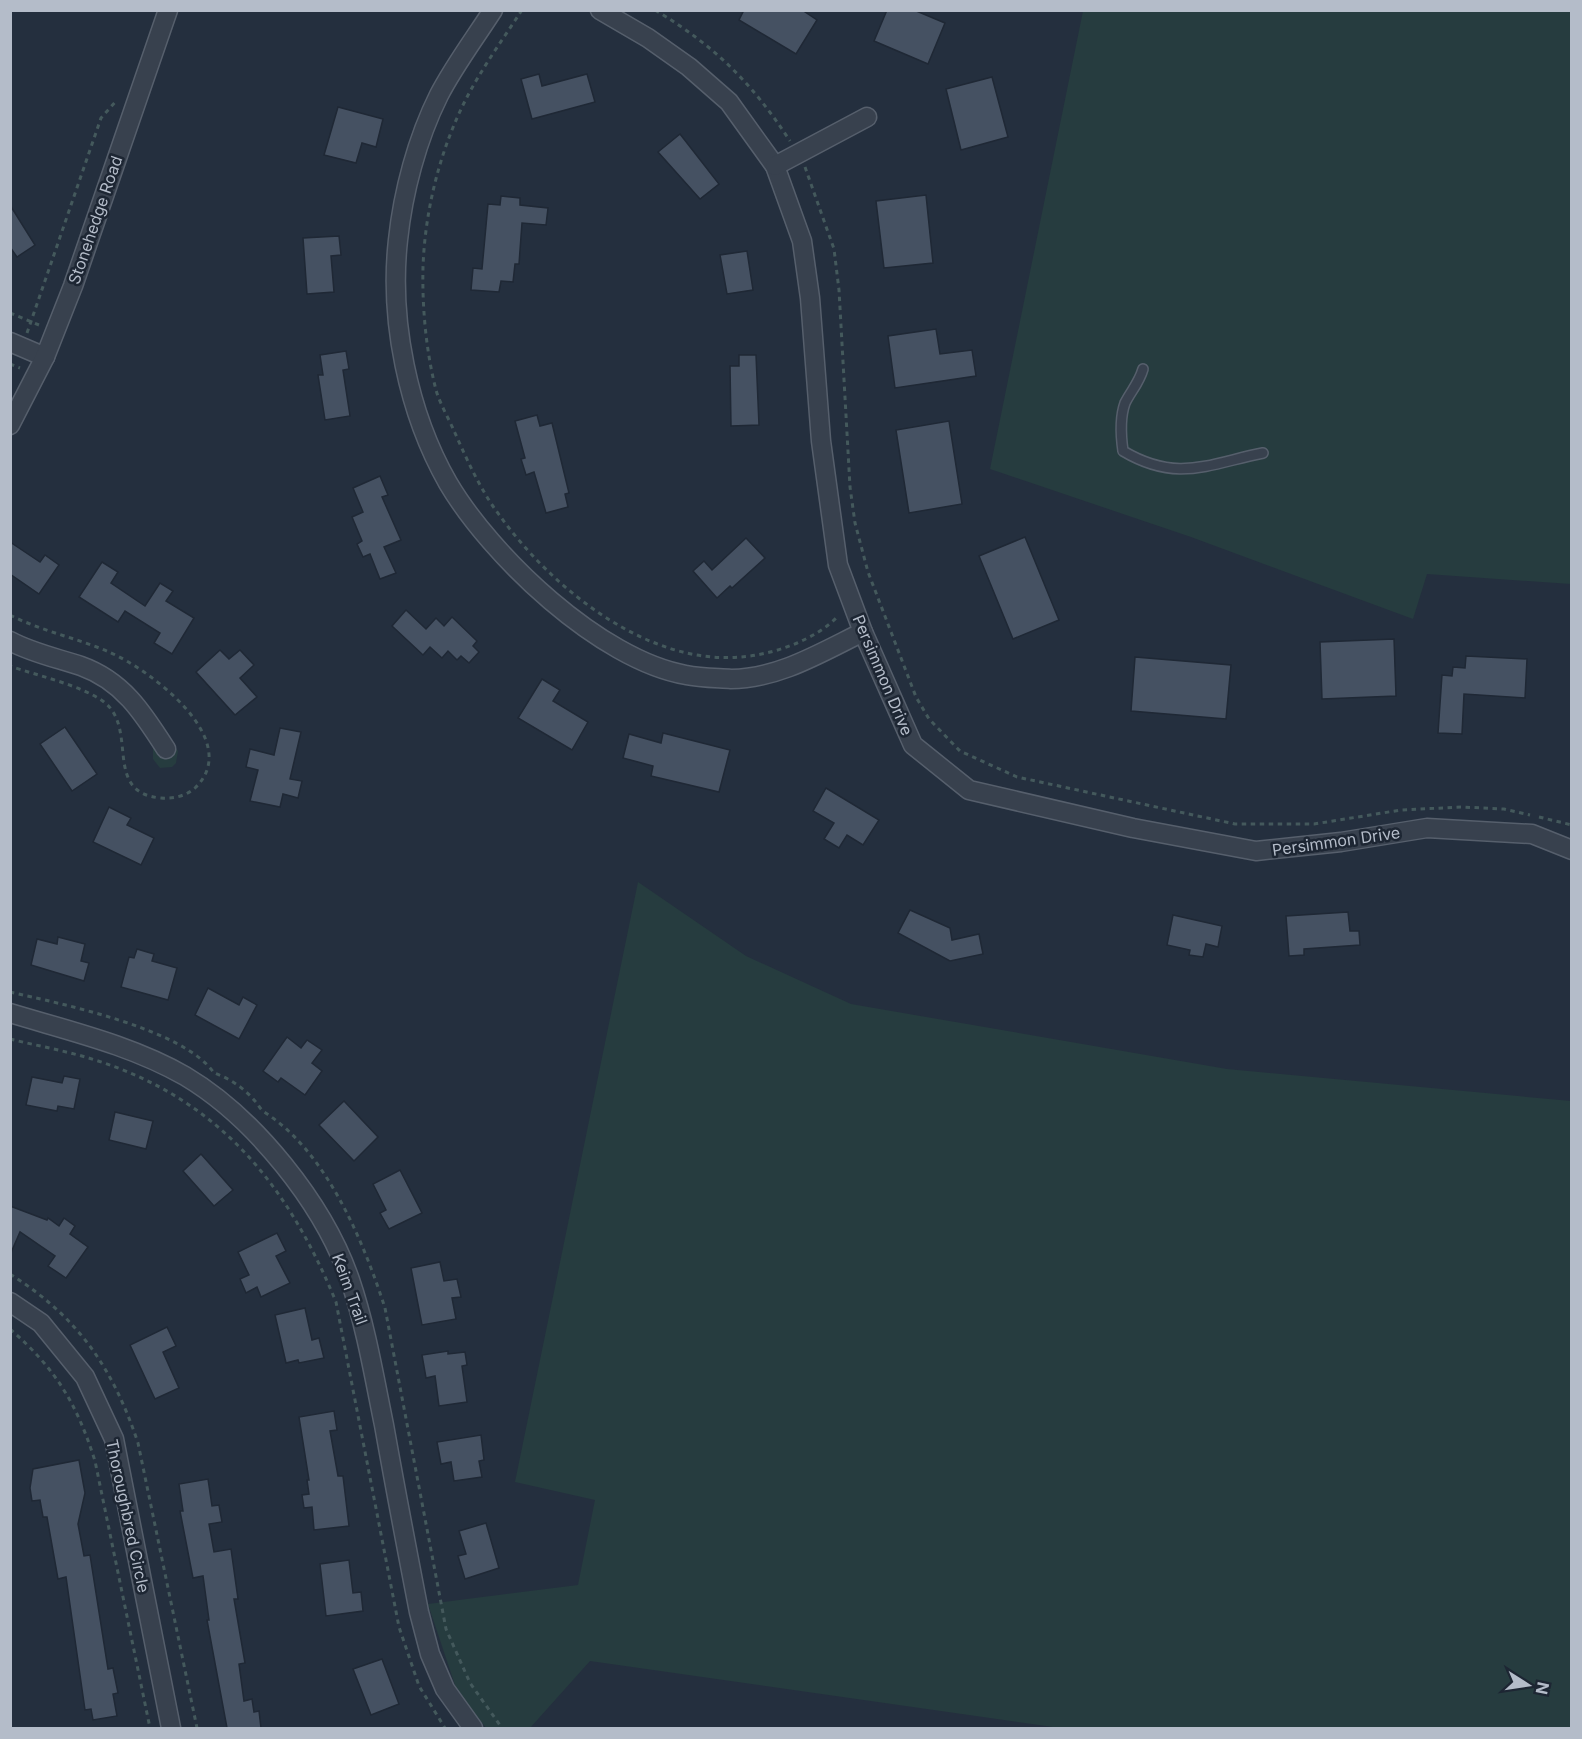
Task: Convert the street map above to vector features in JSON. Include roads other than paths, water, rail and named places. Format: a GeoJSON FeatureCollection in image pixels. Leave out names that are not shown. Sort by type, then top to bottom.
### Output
{"type":"FeatureCollection","features":[{"type":"Feature","properties":{"kind":"street","name":"Stonehedge Road"},"geometry":{"type":"LineString","coordinates":[[10,425],[45,357],[73,286],[168,10]]}},
{"type":"Feature","properties":{"kind":"street"},"geometry":{"type":"LineString","coordinates":[[493,10],[439,95],[421,140],[407,190],[397,241],[397,306],[404,361],[423,428],[448,483],[495,546],[524,578],[560,610],[639,659],[684,675],[734,679],[786,669],[863,632]]}},
{"type":"Feature","properties":{"kind":"street","name":"Persimmon Drive"},"geometry":{"type":"LineString","coordinates":[[600,10],[657,44],[689,67],[729,102],[775,166],[802,241],[810,298],[821,441],[837,555],[863,632],[913,745],[969,790],[1133,828],[1256,851],[1341,842],[1427,828],[1532,834],[1572,850]]}},
{"type":"Feature","properties":{"kind":"street"},"geometry":{"type":"LineString","coordinates":[[775,166],[867,117]]}},
{"type":"Feature","properties":{"kind":"street"},"geometry":{"type":"LineString","coordinates":[[16,344],[45,357]]}},
{"type":"Feature","properties":{"kind":"street"},"geometry":{"type":"LineString","coordinates":[[10,641],[21,647],[84,668],[118,685],[139,706],[166,749]]}},
{"type":"Feature","properties":{"kind":"street","name":"Keim Trail"},"geometry":{"type":"LineString","coordinates":[[10,1013],[129,1049],[186,1076],[233,1113],[283,1162],[320,1215],[350,1278],[367,1336],[419,1612],[430,1654],[445,1689],[473,1728]]}},
{"type":"Feature","properties":{"kind":"street","name":"Thoroughbred Circle"},"geometry":{"type":"LineString","coordinates":[[10,1302],[41,1323],[85,1377],[114,1439],[171,1728]]}},
{"type":"Feature","properties":{"kind":"lane"},"geometry":{"type":"LineString","coordinates":[[1143,369],[1138,384],[1124,405],[1121,437],[1123,451],[1155,465],[1187,471],[1263,453]]}}]}
